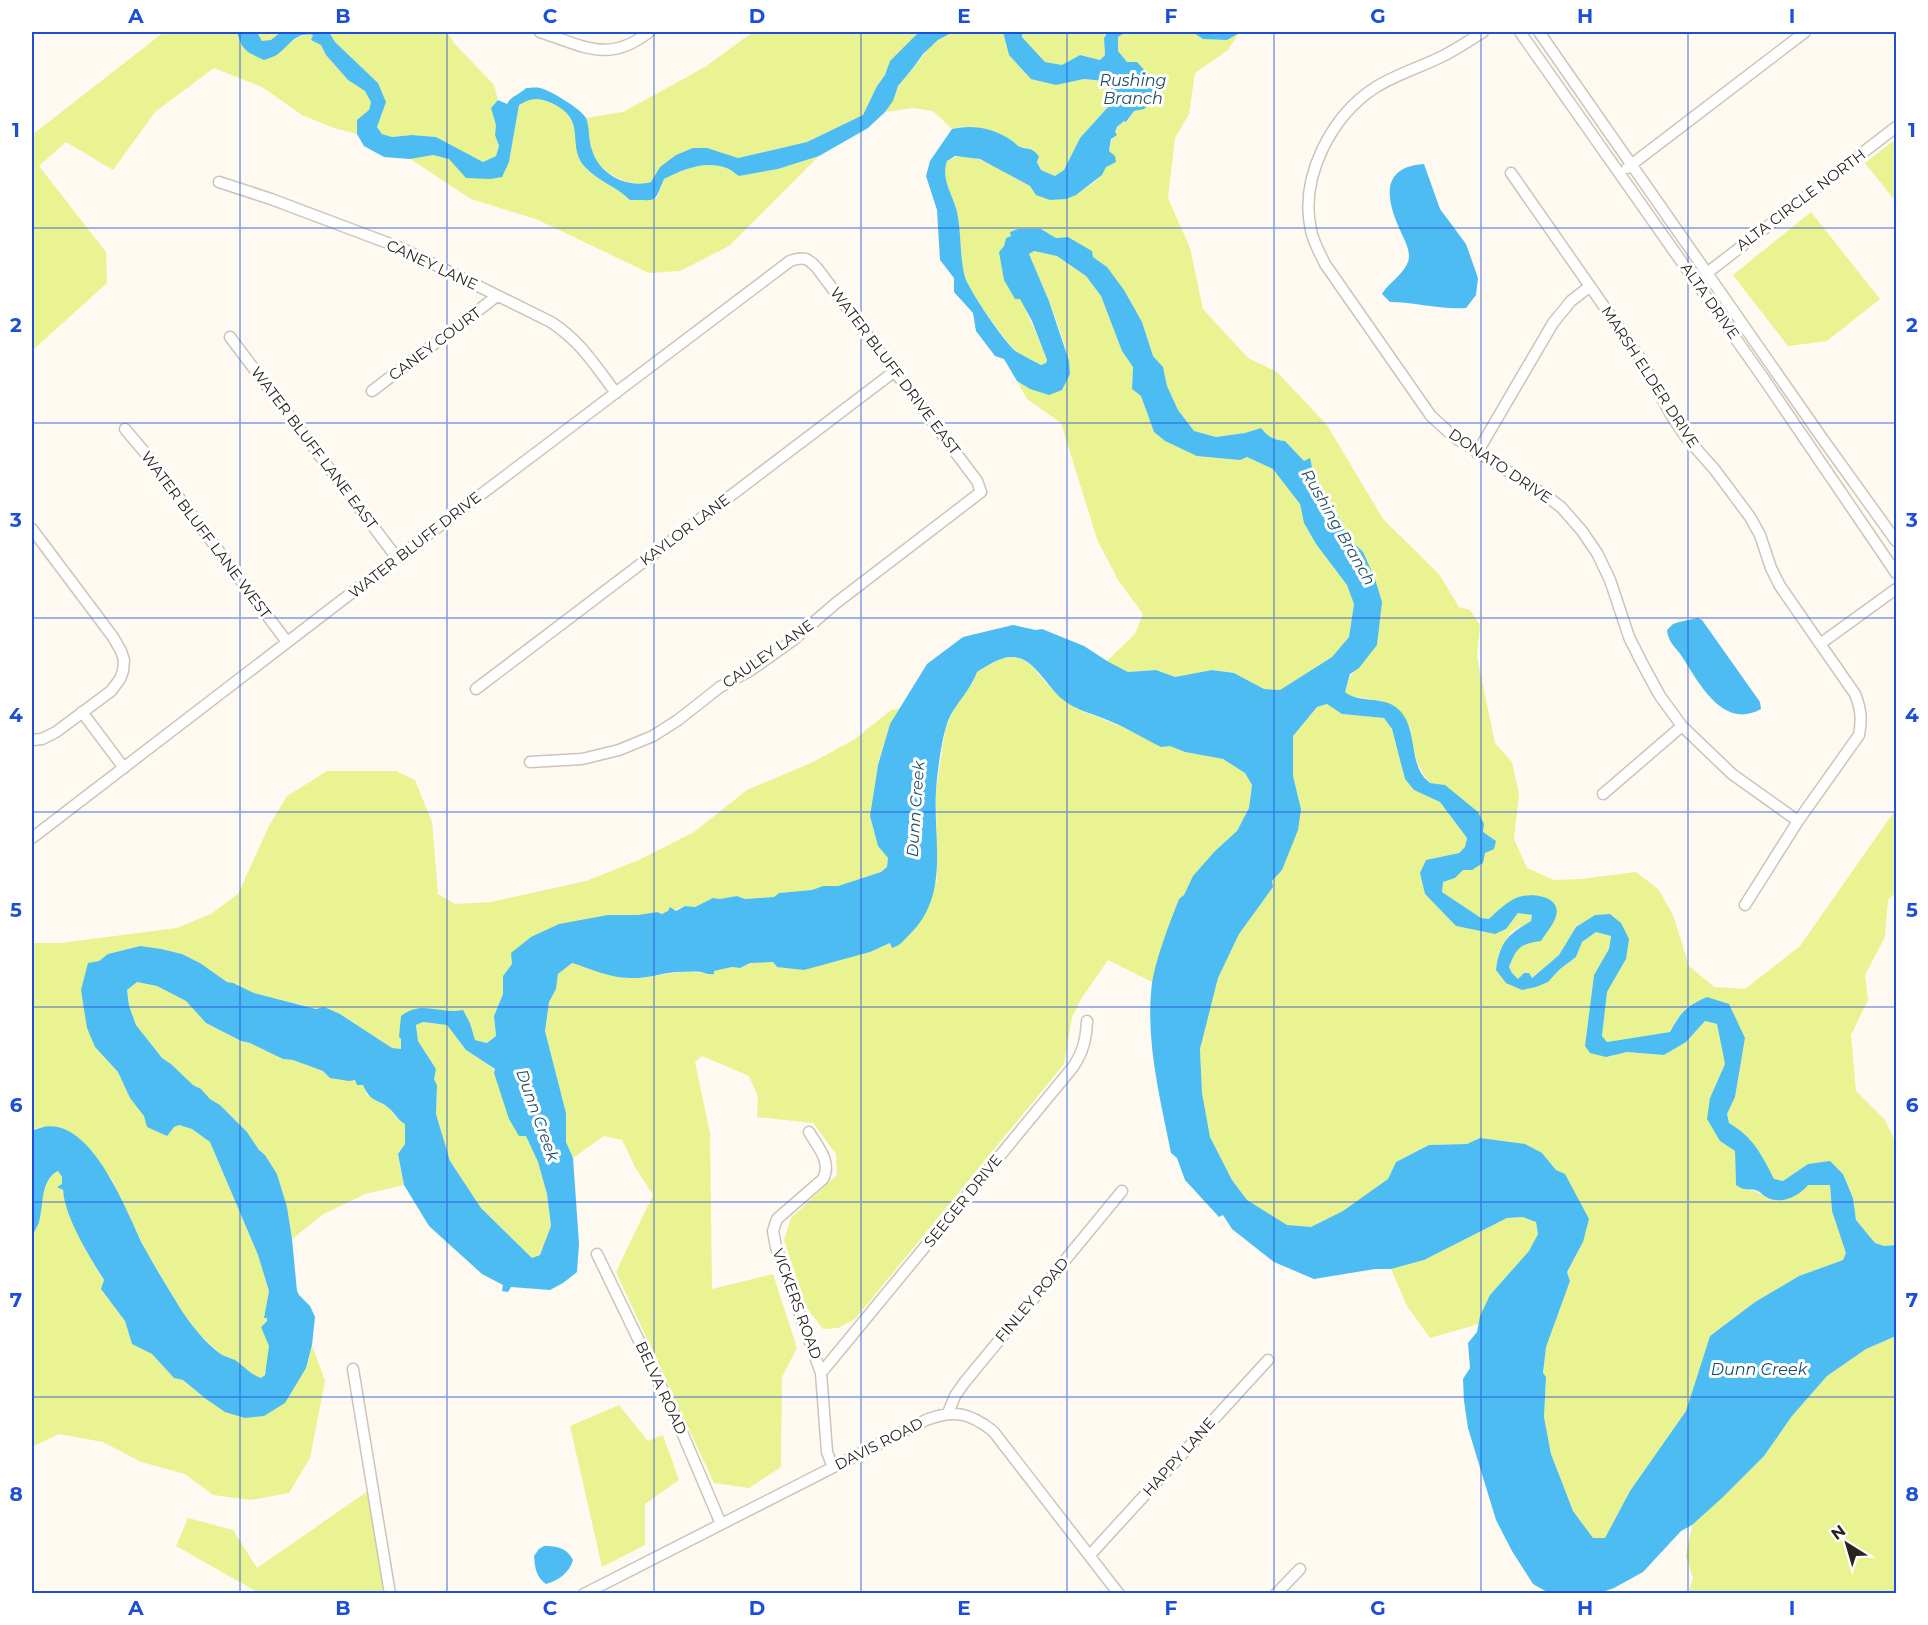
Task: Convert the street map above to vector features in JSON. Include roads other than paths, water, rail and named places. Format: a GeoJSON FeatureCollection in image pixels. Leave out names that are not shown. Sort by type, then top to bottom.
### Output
{"type":"FeatureCollection","features":[{"type":"Feature","properties":{"kind":"street"},"geometry":{"type":"LineString","coordinates":[[540,32],[597,50],[609,51],[637,42],[650,32]]}},
{"type":"Feature","properties":{"kind":"street","name":"DONATO DRIVE"},"geometry":{"type":"LineString","coordinates":[[1483,32],[1444,55],[1376,87],[1351,108],[1339,122],[1313,172],[1308,206],[1311,230],[1317,248],[1325,264],[1431,416],[1454,437],[1561,507],[1582,531],[1611,580],[1629,637],[1643,665],[1660,696],[1682,726],[1732,774],[1798,821]]}},
{"type":"Feature","properties":{"kind":"street","name":"ALTA DRIVE"},"geometry":{"type":"LineString","coordinates":[[1520,32],[1832,476],[1896,573]]}},
{"type":"Feature","properties":{"kind":"street","name":"ALTA DRIVE"},"geometry":{"type":"LineString","coordinates":[[1539,32],[1896,541]]}},
{"type":"Feature","properties":{"kind":"street"},"geometry":{"type":"LineString","coordinates":[[1620,173],[1805,32]]}},
{"type":"Feature","properties":{"kind":"street","name":"ALTA CIRCLE NORTH"},"geometry":{"type":"LineString","coordinates":[[1707,273],[1896,127]]}},
{"type":"Feature","properties":{"kind":"street","name":"MARSH ELDER DRIVE"},"geometry":{"type":"LineString","coordinates":[[1510,173],[1640,358],[1685,436],[1715,470],[1750,516],[1780,586],[1855,694],[1861,709],[1862,722],[1859,735],[1798,821],[1745,905]]}},
{"type":"Feature","properties":{"kind":"street","name":"CANEY LANE"},"geometry":{"type":"LineString","coordinates":[[219,182],[401,248],[551,322],[569,334],[582,347],[616,393]]}},
{"type":"Feature","properties":{"kind":"street","name":"WATER BLUFF DRIVE EAST"},"geometry":{"type":"LineString","coordinates":[[801,257],[808,259],[817,268],[977,481],[981,492]]}},
{"type":"Feature","properties":{"kind":"street","name":"WATER BLUFF DRIVE"},"geometry":{"type":"LineString","coordinates":[[32,838],[790,261],[801,257]]}},
{"type":"Feature","properties":{"kind":"street"},"geometry":{"type":"LineString","coordinates":[[1477,453],[1553,323],[1571,301],[1589,287]]}},
{"type":"Feature","properties":{"kind":"street","name":"CANEY COURT"},"geometry":{"type":"LineString","coordinates":[[372,391],[497,296]]}},
{"type":"Feature","properties":{"kind":"street","name":"WATER BLUFF LANE EAST"},"geometry":{"type":"LineString","coordinates":[[230,337],[397,558]]}},
{"type":"Feature","properties":{"kind":"street","name":"KAYLOR LANE"},"geometry":{"type":"LineString","coordinates":[[476,689],[895,371]]}},
{"type":"Feature","properties":{"kind":"street","name":"WATER BLUFF LANE WEST"},"geometry":{"type":"LineString","coordinates":[[125,429],[287,642]]}},
{"type":"Feature","properties":{"kind":"street","name":"CAULEY LANE"},"geometry":{"type":"LineString","coordinates":[[530,762],[582,759],[619,750],[653,736],[678,720],[720,687],[751,670],[792,641],[836,603],[981,492]]}},
{"type":"Feature","properties":{"kind":"street"},"geometry":{"type":"LineString","coordinates":[[32,529],[121,651],[124,660],[120,679],[111,691],[56,732],[42,739],[32,740]]}},
{"type":"Feature","properties":{"kind":"street"},"geometry":{"type":"LineString","coordinates":[[1820,644],[1896,589]]}},
{"type":"Feature","properties":{"kind":"street"},"geometry":{"type":"LineString","coordinates":[[82,712],[124,768]]}},
{"type":"Feature","properties":{"kind":"street"},"geometry":{"type":"LineString","coordinates":[[1603,794],[1682,726]]}},
{"type":"Feature","properties":{"kind":"street","name":"SEEGER DRIVE"},"geometry":{"type":"LineString","coordinates":[[821,1373],[1073,1067],[1086,1043],[1087,1021]]}},
{"type":"Feature","properties":{"kind":"street","name":"VICKERS ROAD"},"geometry":{"type":"LineString","coordinates":[[809,1132],[828,1166],[827,1172],[823,1179],[777,1219],[773,1231],[776,1246],[821,1373],[827,1452],[833,1467]]}},
{"type":"Feature","properties":{"kind":"street","name":"FINLEY ROAD"},"geometry":{"type":"LineString","coordinates":[[948,1413],[955,1396],[964,1383],[1122,1191]]}},
{"type":"Feature","properties":{"kind":"street","name":"BELVA ROAD"},"geometry":{"type":"LineString","coordinates":[[597,1254],[673,1411],[721,1524]]}},
{"type":"Feature","properties":{"kind":"street","name":"HAPPY LANE"},"geometry":{"type":"LineString","coordinates":[[1090,1555],[1268,1360]]}},
{"type":"Feature","properties":{"kind":"street"},"geometry":{"type":"LineString","coordinates":[[353,1370],[390,1593]]}},
{"type":"Feature","properties":{"kind":"street"},"geometry":{"type":"LineString","coordinates":[[948,1413],[975,1417],[993,1431],[1119,1593]]}},
{"type":"Feature","properties":{"kind":"street","name":"DAVIS ROAD"},"geometry":{"type":"LineString","coordinates":[[584,1593],[926,1420],[948,1413]]}},
{"type":"Feature","properties":{"kind":"street"},"geometry":{"type":"LineString","coordinates":[[1276,1593],[1300,1569]]}},
{"type":"Feature","properties":{"kind":"water"},"geometry":{"type":"Polygon","coordinates":[[[237,32],[257,32],[262,41],[271,40],[281,32],[329,32],[335,42],[378,83],[386,102],[377,127],[382,134],[392,137],[412,135],[436,137],[483,162],[496,156],[499,146],[491,108],[498,100],[507,104],[526,88],[545,89],[572,105],[586,118],[591,146],[596,159],[607,173],[624,181],[642,184],[651,182],[660,167],[676,155],[693,148],[707,148],[738,158],[807,142],[863,115],[890,61],[916,35],[920,32],[953,32],[938,40],[923,54],[898,86],[893,101],[885,112],[868,128],[819,156],[778,169],[739,176],[730,169],[718,166],[694,167],[664,179],[658,194],[653,199],[630,200],[585,167],[579,158],[575,132],[569,116],[549,102],[537,99],[519,105],[509,162],[502,177],[466,178],[449,159],[433,155],[410,159],[384,157],[364,146],[357,134],[357,120],[369,110],[371,102],[365,91],[348,80],[326,55],[321,45],[311,40],[313,35],[297,37],[278,54],[264,60],[246,50],[237,32]]]}},
{"type":"Feature","properties":{"kind":"water","name":"Dunn Creek"},"geometry":{"type":"Polygon","coordinates":[[[1003,32],[1022,32],[1022,37],[1045,62],[1062,65],[1080,55],[1100,60],[1105,55],[1104,38],[1108,32],[1126,32],[1118,37],[1118,51],[1127,62],[1137,62],[1154,81],[1156,98],[1144,109],[1134,111],[1126,122],[1124,121],[1117,127],[1115,132],[1117,135],[1111,139],[1109,151],[1115,156],[1116,162],[1106,167],[1102,175],[1076,195],[1066,199],[1050,200],[1036,195],[1030,186],[980,159],[955,156],[947,161],[945,173],[958,216],[965,277],[997,329],[1017,352],[1041,365],[1046,363],[1047,360],[1032,321],[1020,299],[1015,299],[1004,280],[999,252],[1006,238],[1011,236],[1010,232],[1018,229],[1041,229],[1056,238],[1068,237],[1092,251],[1093,257],[1107,267],[1124,290],[1142,322],[1153,356],[1163,367],[1167,386],[1178,410],[1194,431],[1216,437],[1261,428],[1271,437],[1285,441],[1304,461],[1310,458],[1329,506],[1342,521],[1345,534],[1363,552],[1382,602],[1377,645],[1359,668],[1350,674],[1345,692],[1356,697],[1385,702],[1397,708],[1407,722],[1415,757],[1423,776],[1430,783],[1445,785],[1478,812],[1484,824],[1483,832],[1496,841],[1494,849],[1485,853],[1483,863],[1472,870],[1463,870],[1455,878],[1443,882],[1442,892],[1481,918],[1489,919],[1509,902],[1522,896],[1543,897],[1554,903],[1557,909],[1555,919],[1541,941],[1524,945],[1512,960],[1509,967],[1518,979],[1524,973],[1529,973],[1532,978],[1559,955],[1576,927],[1595,915],[1610,914],[1621,923],[1629,939],[1626,959],[1607,992],[1602,1036],[1607,1042],[1670,1032],[1685,1010],[1707,997],[1729,1004],[1745,1038],[1735,1097],[1727,1114],[1729,1123],[1751,1141],[1761,1154],[1774,1179],[1783,1181],[1808,1164],[1830,1161],[1843,1174],[1853,1198],[1856,1220],[1875,1243],[1884,1246],[1896,1245],[1896,1336],[1866,1349],[1827,1376],[1792,1416],[1764,1456],[1723,1497],[1692,1525],[1681,1531],[1643,1572],[1614,1588],[1597,1594],[1549,1593],[1533,1584],[1496,1520],[1468,1428],[1463,1379],[1470,1368],[1468,1343],[1477,1332],[1480,1316],[1490,1295],[1529,1251],[1538,1234],[1536,1222],[1523,1217],[1507,1218],[1424,1260],[1391,1269],[1375,1269],[1314,1279],[1274,1262],[1232,1229],[1223,1215],[1219,1217],[1185,1180],[1177,1158],[1171,1153],[1158,1090],[1150,1026],[1152,983],[1160,952],[1179,899],[1184,895],[1193,876],[1237,831],[1249,808],[1252,785],[1245,773],[1223,759],[1185,752],[1170,746],[1161,747],[1118,725],[1073,707],[1057,694],[1031,665],[1019,658],[1002,659],[977,672],[949,719],[939,759],[935,885],[931,902],[922,919],[900,944],[892,948],[890,943],[870,952],[804,970],[777,967],[773,962],[750,963],[740,968],[732,967],[714,971],[714,974],[677,972],[642,978],[622,978],[572,963],[558,974],[556,989],[549,1002],[545,1031],[566,1113],[566,1142],[573,1158],[579,1244],[577,1272],[563,1283],[550,1290],[511,1287],[508,1292],[502,1291],[503,1285],[482,1274],[429,1226],[404,1185],[398,1154],[405,1144],[405,1124],[390,1109],[372,1098],[363,1085],[357,1085],[355,1080],[330,1078],[323,1071],[293,1060],[283,1059],[241,1041],[206,1023],[186,1001],[157,986],[137,982],[127,990],[129,1006],[136,1025],[162,1058],[220,1105],[247,1132],[277,1174],[287,1207],[297,1291],[310,1306],[315,1317],[312,1345],[306,1368],[285,1403],[264,1416],[245,1418],[225,1412],[183,1380],[174,1378],[152,1354],[132,1344],[125,1321],[101,1289],[104,1280],[73,1225],[63,1190],[57,1187],[62,1184],[62,1177],[58,1171],[52,1175],[45,1187],[39,1222],[32,1239],[32,1131],[52,1126],[70,1132],[87,1145],[102,1165],[144,1247],[190,1323],[210,1346],[222,1355],[235,1360],[257,1377],[261,1378],[265,1375],[269,1346],[261,1327],[267,1321],[267,1318],[264,1318],[269,1291],[258,1255],[210,1142],[192,1129],[179,1125],[174,1127],[167,1136],[147,1127],[144,1116],[130,1098],[118,1072],[95,1047],[87,1028],[81,990],[88,963],[99,961],[108,954],[140,946],[161,949],[182,954],[200,963],[227,982],[254,993],[316,1009],[324,1007],[340,1014],[392,1048],[401,1049],[399,1037],[401,1016],[409,1011],[424,1008],[447,1011],[463,1010],[475,1040],[487,1043],[496,1036],[494,1016],[503,994],[503,976],[512,964],[511,953],[531,937],[559,924],[608,915],[638,915],[657,912],[662,914],[670,907],[676,911],[685,906],[695,907],[713,898],[774,897],[779,893],[838,886],[881,872],[887,867],[888,858],[878,846],[870,816],[878,765],[890,724],[927,664],[963,637],[1013,625],[1036,630],[1042,629],[1084,646],[1128,672],[1156,670],[1175,677],[1212,670],[1234,673],[1264,689],[1280,690],[1332,657],[1349,637],[1354,604],[1347,585],[1316,544],[1304,523],[1300,504],[1273,469],[1247,457],[1240,460],[1197,456],[1165,441],[1154,432],[1141,396],[1132,389],[1133,367],[1122,351],[1101,296],[1086,276],[1057,256],[1034,251],[1029,254],[1049,301],[1069,361],[1070,374],[1062,390],[1049,395],[1030,389],[1017,381],[1004,359],[995,356],[976,331],[973,313],[954,292],[954,278],[940,260],[937,210],[926,176],[930,161],[952,129],[975,127],[990,130],[1018,146],[1033,150],[1039,156],[1037,162],[1041,170],[1055,176],[1064,170],[1080,138],[1108,107],[1111,90],[1104,81],[1084,79],[1056,85],[1031,79],[1009,55],[1003,32]],[[1327,704],[1317,707],[1293,736],[1293,776],[1301,809],[1298,830],[1282,870],[1272,881],[1273,887],[1239,934],[1218,978],[1200,1049],[1202,1093],[1210,1137],[1232,1180],[1247,1200],[1287,1225],[1311,1227],[1343,1211],[1388,1179],[1396,1162],[1429,1145],[1467,1144],[1480,1138],[1525,1144],[1542,1153],[1556,1170],[1565,1174],[1589,1219],[1583,1242],[1567,1272],[1570,1281],[1546,1347],[1543,1373],[1546,1377],[1544,1417],[1551,1454],[1573,1511],[1593,1538],[1605,1538],[1630,1491],[1686,1411],[1710,1336],[1755,1302],[1799,1276],[1843,1260],[1846,1253],[1832,1211],[1830,1185],[1808,1185],[1794,1196],[1777,1200],[1766,1197],[1755,1190],[1743,1189],[1736,1185],[1735,1151],[1720,1141],[1707,1119],[1710,1098],[1725,1064],[1717,1024],[1705,1021],[1686,1042],[1664,1055],[1627,1052],[1606,1057],[1590,1053],[1585,1046],[1594,975],[1609,949],[1611,936],[1596,932],[1582,942],[1576,957],[1548,982],[1522,990],[1506,983],[1496,970],[1500,952],[1510,935],[1531,921],[1532,915],[1518,913],[1506,929],[1495,934],[1456,926],[1425,894],[1420,873],[1426,860],[1459,853],[1465,847],[1467,838],[1440,802],[1414,790],[1405,779],[1392,729],[1384,718],[1342,714],[1327,704]],[[423,1022],[416,1025],[418,1041],[436,1069],[434,1079],[437,1085],[436,1114],[450,1161],[481,1208],[532,1258],[540,1255],[551,1226],[547,1194],[538,1162],[526,1136],[519,1136],[509,1119],[494,1073],[495,1069],[466,1050],[447,1025],[423,1022]]]}},
{"type":"Feature","properties":{"kind":"water","name":"Rushing Branch"},"geometry":{"type":"Polygon","coordinates":[[[1175,32],[1241,32],[1227,40],[1203,39],[1194,33],[1175,32]]]}},
{"type":"Feature","properties":{"kind":"water"},"geometry":{"type":"Polygon","coordinates":[[[1424,164],[1440,209],[1466,244],[1478,278],[1476,295],[1466,308],[1390,302],[1382,294],[1406,267],[1409,256],[1392,207],[1390,186],[1393,178],[1400,171],[1410,166],[1424,164]]]}},
{"type":"Feature","properties":{"kind":"water"},"geometry":{"type":"Polygon","coordinates":[[[1698,618],[1702,620],[1760,702],[1761,709],[1748,714],[1736,714],[1714,702],[1705,692],[1671,642],[1667,630],[1673,624],[1698,618]]]}},
{"type":"Feature","properties":{"kind":"water"},"geometry":{"type":"Polygon","coordinates":[[[544,1546],[561,1549],[573,1560],[563,1575],[546,1584],[537,1572],[534,1556],[544,1546]]]}}]}
